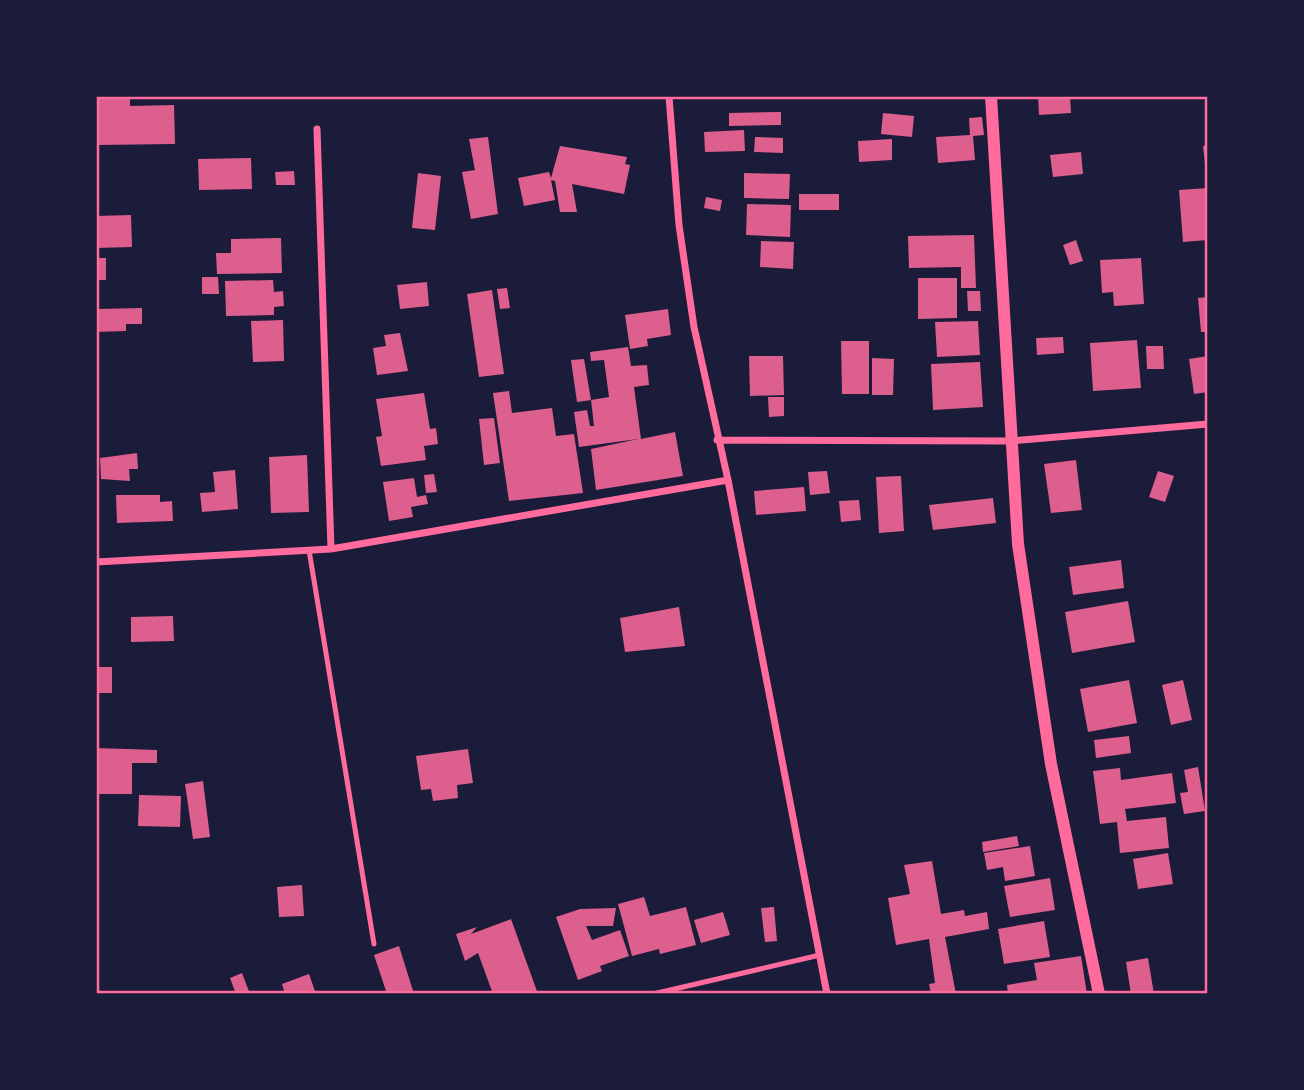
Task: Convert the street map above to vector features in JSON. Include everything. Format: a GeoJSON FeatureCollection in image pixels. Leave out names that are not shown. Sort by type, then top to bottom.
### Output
{"type":"FeatureCollection","features":[{"type":"Feature","properties":{"kind":"street"},"geometry":{"type":"LineString","coordinates":[[669,96],[684,264],[827,994]]}},
{"type":"Feature","properties":{"kind":"street"},"geometry":{"type":"LineString","coordinates":[[991,96],[1018,544],[1051,764],[1099,994]]}},
{"type":"Feature","properties":{"kind":"street"},"geometry":{"type":"LineString","coordinates":[[317,130],[331,549]]}},
{"type":"Feature","properties":{"kind":"street"},"geometry":{"type":"LineString","coordinates":[[718,440],[1011,441],[1208,424]]}},
{"type":"Feature","properties":{"kind":"street"},"geometry":{"type":"LineString","coordinates":[[96,562],[331,549],[728,480]]}},
{"type":"Feature","properties":{"kind":"lane"},"geometry":{"type":"LineString","coordinates":[[309,550],[374,944]]}},
{"type":"Feature","properties":{"kind":"lane"},"geometry":{"type":"LineString","coordinates":[[653,994],[821,955]]}},
{"type":"Feature","properties":{"kind":"building"},"geometry":{"type":"Polygon","coordinates":[[[96,96],[130,96],[130,106],[174,105],[175,144],[96,145],[96,96]]]}},
{"type":"Feature","properties":{"kind":"building"},"geometry":{"type":"Polygon","coordinates":[[[1038,96],[1070,96],[1071,113],[1039,115],[1038,96]]]}},
{"type":"Feature","properties":{"kind":"building"},"geometry":{"type":"Polygon","coordinates":[[[781,112],[781,125],[729,126],[729,113],[781,112]]]}},
{"type":"Feature","properties":{"kind":"building"},"geometry":{"type":"Polygon","coordinates":[[[883,113],[914,116],[912,137],[881,134],[883,113]]]}},
{"type":"Feature","properties":{"kind":"building"},"geometry":{"type":"Polygon","coordinates":[[[982,117],[984,135],[973,136],[975,160],[938,163],[936,137],[970,135],[969,118],[982,117]]]}},
{"type":"Feature","properties":{"kind":"building"},"geometry":{"type":"Polygon","coordinates":[[[744,130],[745,151],[705,152],[704,132],[744,130]]]}},
{"type":"Feature","properties":{"kind":"building"},"geometry":{"type":"Polygon","coordinates":[[[488,137],[498,214],[471,219],[462,172],[475,170],[469,139],[488,137]]]}},
{"type":"Feature","properties":{"kind":"building"},"geometry":{"type":"Polygon","coordinates":[[[755,137],[783,138],[783,153],[754,152],[755,137]]]}},
{"type":"Feature","properties":{"kind":"building"},"geometry":{"type":"Polygon","coordinates":[[[892,139],[892,160],[859,162],[858,141],[892,139]]]}},
{"type":"Feature","properties":{"kind":"building"},"geometry":{"type":"Polygon","coordinates":[[[1208,145],[1208,172],[1206,172],[1203,146],[1208,145]]]}},
{"type":"Feature","properties":{"kind":"building"},"geometry":{"type":"Polygon","coordinates":[[[560,146],[627,157],[625,164],[630,165],[624,194],[572,184],[577,212],[560,212],[555,181],[551,180],[555,200],[524,206],[518,178],[549,172],[551,178],[560,146]]]}},
{"type":"Feature","properties":{"kind":"building"},"geometry":{"type":"Polygon","coordinates":[[[1081,152],[1083,174],[1053,177],[1050,155],[1081,152]]]}},
{"type":"Feature","properties":{"kind":"building"},"geometry":{"type":"Polygon","coordinates":[[[251,158],[252,189],[199,190],[198,159],[251,158]]]}},
{"type":"Feature","properties":{"kind":"building"},"geometry":{"type":"Polygon","coordinates":[[[294,171],[295,185],[276,185],[275,172],[294,171]]]}},
{"type":"Feature","properties":{"kind":"building"},"geometry":{"type":"Polygon","coordinates":[[[418,173],[441,176],[435,230],[412,228],[418,173]]]}},
{"type":"Feature","properties":{"kind":"building"},"geometry":{"type":"Polygon","coordinates":[[[744,173],[790,174],[789,199],[744,198],[744,173]]]}},
{"type":"Feature","properties":{"kind":"building"},"geometry":{"type":"Polygon","coordinates":[[[1208,188],[1208,240],[1183,242],[1179,190],[1208,188]]]}},
{"type":"Feature","properties":{"kind":"building"},"geometry":{"type":"Polygon","coordinates":[[[799,194],[839,194],[839,210],[799,210],[799,194]]]}},
{"type":"Feature","properties":{"kind":"building"},"geometry":{"type":"Polygon","coordinates":[[[706,197],[722,200],[720,211],[704,208],[706,197]]]}},
{"type":"Feature","properties":{"kind":"building"},"geometry":{"type":"Polygon","coordinates":[[[747,204],[791,205],[790,237],[746,235],[747,204]]]}},
{"type":"Feature","properties":{"kind":"building"},"geometry":{"type":"Polygon","coordinates":[[[131,215],[132,247],[96,248],[96,216],[131,215]]]}},
{"type":"Feature","properties":{"kind":"building"},"geometry":{"type":"Polygon","coordinates":[[[974,235],[976,288],[961,288],[961,267],[909,268],[908,236],[974,235]]]}},
{"type":"Feature","properties":{"kind":"building"},"geometry":{"type":"Polygon","coordinates":[[[281,238],[282,273],[217,274],[216,253],[231,253],[231,239],[281,238]]]}},
{"type":"Feature","properties":{"kind":"building"},"geometry":{"type":"Polygon","coordinates":[[[1076,240],[1083,261],[1070,265],[1063,245],[1076,240]]]}},
{"type":"Feature","properties":{"kind":"building"},"geometry":{"type":"Polygon","coordinates":[[[761,241],[794,242],[793,269],[760,267],[761,241]]]}},
{"type":"Feature","properties":{"kind":"building"},"geometry":{"type":"Polygon","coordinates":[[[96,258],[106,258],[106,280],[96,280],[96,258]]]}},
{"type":"Feature","properties":{"kind":"building"},"geometry":{"type":"Polygon","coordinates":[[[1141,258],[1144,304],[1114,306],[1113,292],[1102,293],[1100,260],[1141,258]]]}},
{"type":"Feature","properties":{"kind":"building"},"geometry":{"type":"Polygon","coordinates":[[[202,277],[218,277],[219,294],[202,294],[202,277]]]}},
{"type":"Feature","properties":{"kind":"building"},"geometry":{"type":"Polygon","coordinates":[[[918,278],[957,278],[957,318],[918,319],[918,278]]]}},
{"type":"Feature","properties":{"kind":"building"},"geometry":{"type":"Polygon","coordinates":[[[273,280],[274,292],[283,291],[284,306],[274,307],[274,315],[226,316],[225,281],[273,280]]]}},
{"type":"Feature","properties":{"kind":"building"},"geometry":{"type":"Polygon","coordinates":[[[427,282],[429,306],[400,309],[397,285],[427,282]]]}},
{"type":"Feature","properties":{"kind":"building"},"geometry":{"type":"Polygon","coordinates":[[[507,288],[510,308],[500,309],[497,289],[507,288]]]}},
{"type":"Feature","properties":{"kind":"building"},"geometry":{"type":"Polygon","coordinates":[[[492,290],[504,374],[479,377],[467,294],[492,290]]]}},
{"type":"Feature","properties":{"kind":"building"},"geometry":{"type":"Polygon","coordinates":[[[967,291],[980,291],[981,311],[968,311],[967,291]]]}},
{"type":"Feature","properties":{"kind":"building"},"geometry":{"type":"Polygon","coordinates":[[[1208,297],[1208,332],[1201,332],[1198,298],[1208,297]]]}},
{"type":"Feature","properties":{"kind":"building"},"geometry":{"type":"Polygon","coordinates":[[[142,308],[142,324],[126,324],[126,331],[96,332],[96,309],[142,308]]]}},
{"type":"Feature","properties":{"kind":"building"},"geometry":{"type":"Polygon","coordinates":[[[668,309],[671,335],[647,339],[648,346],[630,349],[625,315],[668,309]]]}},
{"type":"Feature","properties":{"kind":"building"},"geometry":{"type":"Polygon","coordinates":[[[283,320],[284,361],[253,362],[251,321],[283,320]]]}},
{"type":"Feature","properties":{"kind":"building"},"geometry":{"type":"Polygon","coordinates":[[[978,321],[980,355],[937,357],[935,322],[978,321]]]}},
{"type":"Feature","properties":{"kind":"building"},"geometry":{"type":"Polygon","coordinates":[[[400,333],[408,371],[377,375],[373,348],[386,346],[384,335],[400,333]]]}},
{"type":"Feature","properties":{"kind":"building"},"geometry":{"type":"Polygon","coordinates":[[[1063,337],[1064,353],[1037,355],[1036,338],[1063,337]]]}},
{"type":"Feature","properties":{"kind":"building"},"geometry":{"type":"Polygon","coordinates":[[[1137,340],[1141,388],[1093,391],[1090,343],[1137,340]]]}},
{"type":"Feature","properties":{"kind":"building"},"geometry":{"type":"Polygon","coordinates":[[[841,341],[869,341],[869,394],[842,394],[841,341]]]}},
{"type":"Feature","properties":{"kind":"building"},"geometry":{"type":"Polygon","coordinates":[[[1146,346],[1163,346],[1164,369],[1147,369],[1146,346]]]}},
{"type":"Feature","properties":{"kind":"building"},"geometry":{"type":"Polygon","coordinates":[[[628,347],[631,366],[647,365],[649,385],[634,387],[641,439],[675,432],[683,476],[596,490],[591,449],[638,439],[579,447],[574,412],[587,410],[590,426],[594,426],[591,400],[609,397],[604,360],[591,361],[590,352],[628,347]]]}},
{"type":"Feature","properties":{"kind":"building"},"geometry":{"type":"Polygon","coordinates":[[[749,356],[783,356],[784,395],[750,396],[749,356]]]}},
{"type":"Feature","properties":{"kind":"building"},"geometry":{"type":"Polygon","coordinates":[[[1208,356],[1208,392],[1194,394],[1189,359],[1208,356]]]}},
{"type":"Feature","properties":{"kind":"building"},"geometry":{"type":"Polygon","coordinates":[[[872,358],[894,359],[893,395],[872,395],[872,358]]]}},
{"type":"Feature","properties":{"kind":"building"},"geometry":{"type":"Polygon","coordinates":[[[584,359],[591,400],[577,402],[571,360],[584,359]]]}},
{"type":"Feature","properties":{"kind":"building"},"geometry":{"type":"Polygon","coordinates":[[[980,362],[983,407],[933,410],[931,364],[980,362]]]}},
{"type":"Feature","properties":{"kind":"building"},"geometry":{"type":"Polygon","coordinates":[[[509,391],[512,413],[552,408],[556,436],[574,434],[583,493],[509,501],[493,393],[509,391]]]}},
{"type":"Feature","properties":{"kind":"building"},"geometry":{"type":"Polygon","coordinates":[[[424,393],[430,429],[436,428],[438,444],[424,446],[426,460],[381,466],[376,437],[382,436],[376,399],[424,393]]]}},
{"type":"Feature","properties":{"kind":"building"},"geometry":{"type":"Polygon","coordinates":[[[768,397],[784,397],[784,416],[769,417],[768,397]]]}},
{"type":"Feature","properties":{"kind":"building"},"geometry":{"type":"Polygon","coordinates":[[[494,418],[500,463],[484,465],[479,419],[494,418]]]}},
{"type":"Feature","properties":{"kind":"building"},"geometry":{"type":"Polygon","coordinates":[[[137,453],[138,469],[129,469],[130,481],[101,479],[100,458],[137,453]]]}},
{"type":"Feature","properties":{"kind":"building"},"geometry":{"type":"Polygon","coordinates":[[[307,455],[309,512],[271,513],[269,457],[307,455]]]}},
{"type":"Feature","properties":{"kind":"building"},"geometry":{"type":"Polygon","coordinates":[[[1076,460],[1082,510],[1051,513],[1044,464],[1076,460]]]}},
{"type":"Feature","properties":{"kind":"building"},"geometry":{"type":"Polygon","coordinates":[[[235,470],[238,509],[202,512],[200,493],[215,492],[213,472],[235,470]]]}},
{"type":"Feature","properties":{"kind":"building"},"geometry":{"type":"Polygon","coordinates":[[[827,471],[830,493],[810,495],[808,472],[827,471]]]}},
{"type":"Feature","properties":{"kind":"building"},"geometry":{"type":"Polygon","coordinates":[[[1158,471],[1174,476],[1165,502],[1149,497],[1158,471]]]}},
{"type":"Feature","properties":{"kind":"building"},"geometry":{"type":"Polygon","coordinates":[[[434,474],[437,492],[426,493],[424,475],[434,474]]]}},
{"type":"Feature","properties":{"kind":"building"},"geometry":{"type":"Polygon","coordinates":[[[901,476],[904,531],[879,533],[876,477],[901,476]]]}},
{"type":"Feature","properties":{"kind":"building"},"geometry":{"type":"Polygon","coordinates":[[[414,478],[417,497],[426,495],[428,504],[411,507],[413,517],[389,521],[383,482],[414,478]]]}},
{"type":"Feature","properties":{"kind":"building"},"geometry":{"type":"Polygon","coordinates":[[[804,487],[806,511],[756,515],[754,491],[804,487]]]}},
{"type":"Feature","properties":{"kind":"building"},"geometry":{"type":"Polygon","coordinates":[[[116,495],[160,495],[160,502],[172,501],[173,521],[117,523],[116,495]]]}},
{"type":"Feature","properties":{"kind":"building"},"geometry":{"type":"Polygon","coordinates":[[[993,498],[996,523],[933,530],[929,505],[993,498]]]}},
{"type":"Feature","properties":{"kind":"building"},"geometry":{"type":"Polygon","coordinates":[[[859,500],[861,520],[841,522],[839,501],[859,500]]]}},
{"type":"Feature","properties":{"kind":"building"},"geometry":{"type":"Polygon","coordinates":[[[1121,560],[1124,588],[1073,595],[1069,567],[1121,560]]]}},
{"type":"Feature","properties":{"kind":"building"},"geometry":{"type":"Polygon","coordinates":[[[1128,601],[1135,642],[1072,653],[1065,612],[1128,601]]]}},
{"type":"Feature","properties":{"kind":"building"},"geometry":{"type":"Polygon","coordinates":[[[679,607],[685,646],[625,652],[620,618],[679,607]]]}},
{"type":"Feature","properties":{"kind":"building"},"geometry":{"type":"Polygon","coordinates":[[[173,616],[174,641],[131,642],[131,617],[173,616]]]}},
{"type":"Feature","properties":{"kind":"building"},"geometry":{"type":"Polygon","coordinates":[[[96,667],[112,667],[112,693],[96,693],[96,667]]]}},
{"type":"Feature","properties":{"kind":"building"},"geometry":{"type":"Polygon","coordinates":[[[1129,680],[1137,723],[1088,732],[1080,689],[1129,680]]]}},
{"type":"Feature","properties":{"kind":"building"},"geometry":{"type":"Polygon","coordinates":[[[1183,680],[1192,720],[1171,725],[1162,685],[1183,680]]]}},
{"type":"Feature","properties":{"kind":"building"},"geometry":{"type":"Polygon","coordinates":[[[1129,736],[1131,753],[1096,758],[1094,740],[1129,736]]]}},
{"type":"Feature","properties":{"kind":"building"},"geometry":{"type":"Polygon","coordinates":[[[96,748],[157,750],[157,763],[132,763],[132,794],[96,794],[96,748]]]}},
{"type":"Feature","properties":{"kind":"building"},"geometry":{"type":"Polygon","coordinates":[[[468,749],[473,783],[457,785],[458,798],[433,801],[431,789],[421,790],[416,756],[468,749]]]}},
{"type":"Feature","properties":{"kind":"building"},"geometry":{"type":"Polygon","coordinates":[[[1198,767],[1205,811],[1184,814],[1180,793],[1188,792],[1184,770],[1198,767]]]}},
{"type":"Feature","properties":{"kind":"building"},"geometry":{"type":"Polygon","coordinates":[[[1120,768],[1121,780],[1172,773],[1176,803],[1125,809],[1127,821],[1166,817],[1169,848],[1120,853],[1117,822],[1100,824],[1093,771],[1120,768]]]}},
{"type":"Feature","properties":{"kind":"building"},"geometry":{"type":"Polygon","coordinates":[[[203,781],[210,837],[193,839],[185,784],[203,781]]]}},
{"type":"Feature","properties":{"kind":"building"},"geometry":{"type":"Polygon","coordinates":[[[139,795],[181,796],[180,827],[138,826],[139,795]]]}},
{"type":"Feature","properties":{"kind":"building"},"geometry":{"type":"Polygon","coordinates":[[[1017,836],[1019,846],[983,852],[982,842],[1017,836]]]}},
{"type":"Feature","properties":{"kind":"building"},"geometry":{"type":"Polygon","coordinates":[[[1030,846],[1035,876],[1005,881],[1003,867],[987,870],[984,853],[1030,846]]]}},
{"type":"Feature","properties":{"kind":"building"},"geometry":{"type":"Polygon","coordinates":[[[1168,853],[1173,884],[1138,889],[1133,859],[1168,853]]]}},
{"type":"Feature","properties":{"kind":"building"},"geometry":{"type":"Polygon","coordinates":[[[932,861],[941,914],[964,910],[965,916],[987,912],[989,929],[945,937],[956,994],[931,994],[929,984],[935,983],[929,939],[896,945],[888,898],[910,894],[904,865],[932,861]]]}},
{"type":"Feature","properties":{"kind":"building"},"geometry":{"type":"Polygon","coordinates":[[[1050,878],[1055,910],[1010,917],[1004,886],[1050,878]]]}},
{"type":"Feature","properties":{"kind":"building"},"geometry":{"type":"Polygon","coordinates":[[[302,885],[304,916],[279,917],[277,887],[302,885]]]}},
{"type":"Feature","properties":{"kind":"building"},"geometry":{"type":"Polygon","coordinates":[[[644,897],[650,916],[686,907],[696,945],[660,954],[659,949],[632,956],[618,904],[644,897]]]}},
{"type":"Feature","properties":{"kind":"building"},"geometry":{"type":"Polygon","coordinates":[[[774,907],[777,941],[765,942],[761,908],[774,907]]]}},
{"type":"Feature","properties":{"kind":"building"},"geometry":{"type":"Polygon","coordinates":[[[616,908],[613,926],[586,926],[592,940],[620,930],[629,956],[600,966],[602,971],[578,980],[556,917],[580,909],[616,908]]]}},
{"type":"Feature","properties":{"kind":"building"},"geometry":{"type":"Polygon","coordinates":[[[723,912],[730,935],[701,943],[694,920],[723,912]]]}},
{"type":"Feature","properties":{"kind":"building"},"geometry":{"type":"Polygon","coordinates":[[[511,919],[538,994],[493,994],[478,953],[465,961],[456,934],[477,927],[471,934],[511,919]]]}},
{"type":"Feature","properties":{"kind":"building"},"geometry":{"type":"Polygon","coordinates":[[[1044,921],[1050,957],[1004,964],[998,929],[1044,921]]]}},
{"type":"Feature","properties":{"kind":"building"},"geometry":{"type":"Polygon","coordinates":[[[399,946],[414,994],[387,994],[374,955],[399,946]]]}},
{"type":"Feature","properties":{"kind":"building"},"geometry":{"type":"Polygon","coordinates":[[[1081,956],[1087,994],[1008,994],[1007,985],[1037,980],[1034,963],[1081,956]]]}},
{"type":"Feature","properties":{"kind":"building"},"geometry":{"type":"Polygon","coordinates":[[[1148,958],[1154,994],[1131,994],[1126,962],[1148,958]]]}},
{"type":"Feature","properties":{"kind":"building"},"geometry":{"type":"Polygon","coordinates":[[[242,973],[250,994],[236,994],[230,978],[242,973]]]}},
{"type":"Feature","properties":{"kind":"building"},"geometry":{"type":"Polygon","coordinates":[[[309,974],[316,994],[285,994],[282,984],[309,974]]]}}]}
